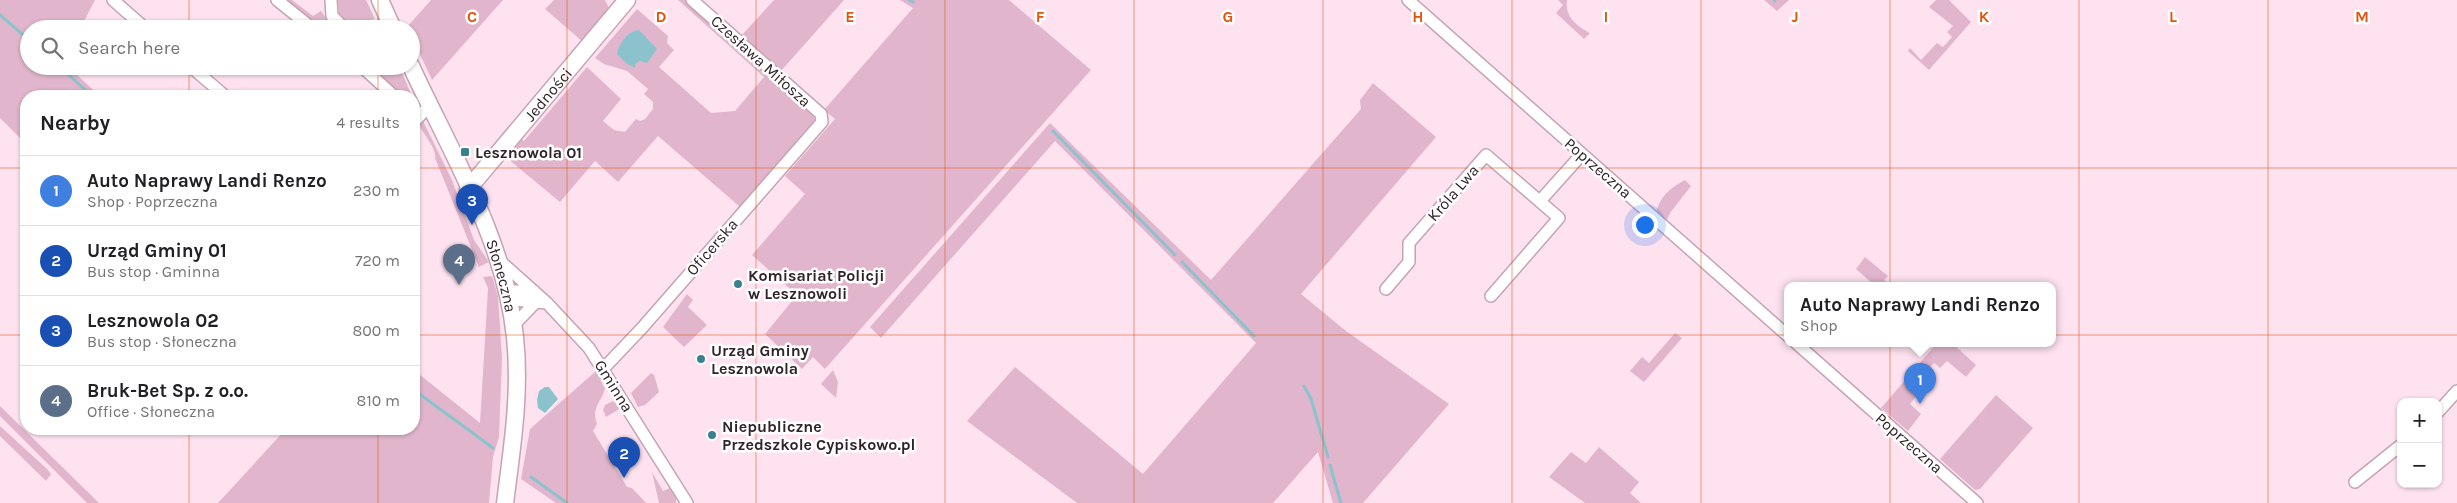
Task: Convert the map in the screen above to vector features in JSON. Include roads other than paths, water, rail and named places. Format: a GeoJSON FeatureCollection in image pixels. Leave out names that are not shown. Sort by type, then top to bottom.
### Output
{"type":"FeatureCollection","features":[{"type":"Feature","properties":{"kind":"main road"},"geometry":{"type":"LineString","coordinates":[[380,0],[389,20]]}},
{"type":"Feature","properties":{"kind":"main road","name":"Jedności"},"geometry":{"type":"LineString","coordinates":[[468,189],[628,0]]}},
{"type":"Feature","properties":{"kind":"main road","name":"Słoneczna"},"geometry":{"type":"LineString","coordinates":[[415,75],[498,259],[507,295],[513,326],[517,390],[505,503]]}},
{"type":"Feature","properties":{"kind":"street"},"geometry":{"type":"LineString","coordinates":[[113,0],[136,20]]}},
{"type":"Feature","properties":{"kind":"street"},"geometry":{"type":"LineString","coordinates":[[277,0],[303,20]]}},
{"type":"Feature","properties":{"kind":"street"},"geometry":{"type":"LineString","coordinates":[[331,0],[332,16],[335,20]]}},
{"type":"Feature","properties":{"kind":"street","name":"Czesława Miłosza"},"geometry":{"type":"LineString","coordinates":[[692,0],[821,114],[822,122],[820,125]]}},
{"type":"Feature","properties":{"kind":"street","name":"Poprzeczna"},"geometry":{"type":"LineString","coordinates":[[1408,0],[1784,332]]}},
{"type":"Feature","properties":{"kind":"street"},"geometry":{"type":"LineString","coordinates":[[200,75],[218,90]]}},
{"type":"Feature","properties":{"kind":"street"},"geometry":{"type":"LineString","coordinates":[[371,75],[387,90]]}},
{"type":"Feature","properties":{"kind":"street"},"geometry":{"type":"LineString","coordinates":[[420,116],[429,106]]}},
{"type":"Feature","properties":{"kind":"street","name":"Oficerska"},"geometry":{"type":"LineString","coordinates":[[604,368],[642,328],[820,125]]}},
{"type":"Feature","properties":{"kind":"street"},"geometry":{"type":"LineString","coordinates":[[1540,201],[1582,154]]}},
{"type":"Feature","properties":{"kind":"street","name":"Króla Lwa"},"geometry":{"type":"LineString","coordinates":[[1386,289],[1409,262],[1410,243],[1486,155],[1559,218],[1491,296]]}},
{"type":"Feature","properties":{"kind":"street","name":"Gminna"},"geometry":{"type":"LineString","coordinates":[[498,259],[534,291],[542,302],[589,348],[604,368],[687,503]]}},
{"type":"Feature","properties":{"kind":"street"},"geometry":{"type":"LineString","coordinates":[[534,291],[513,291],[507,295],[514,300],[542,302]]}},
{"type":"Feature","properties":{"kind":"street"},"geometry":{"type":"LineString","coordinates":[[513,326],[542,302]]}},
{"type":"Feature","properties":{"kind":"street","name":"Poprzeczna"},"geometry":{"type":"LineString","coordinates":[[1801,347],[1977,503]]}},
{"type":"Feature","properties":{"kind":"street"},"geometry":{"type":"LineString","coordinates":[[2442,408],[2457,391]]}},
{"type":"Feature","properties":{"kind":"street"},"geometry":{"type":"LineString","coordinates":[[2355,482],[2397,448]]}},
{"type":"Feature","properties":{"kind":"water"},"geometry":{"type":"Polygon","coordinates":[[[639,30],[657,49],[647,63],[640,61],[635,64],[635,68],[626,63],[617,54],[624,39],[631,33],[639,30]]]}},
{"type":"Feature","properties":{"kind":"water"},"geometry":{"type":"Polygon","coordinates":[[[549,387],[558,399],[545,413],[538,408],[537,400],[539,391],[549,387]]]}},
{"type":"Feature","properties":{"kind":"waterway"},"geometry":{"type":"LineString","coordinates":[[909,0],[913,2]]}},
{"type":"Feature","properties":{"kind":"waterway"},"geometry":{"type":"LineString","coordinates":[[0,15],[20,32]]}},
{"type":"Feature","properties":{"kind":"waterway"},"geometry":{"type":"LineString","coordinates":[[69,75],[85,90]]}},
{"type":"Feature","properties":{"kind":"waterway"},"geometry":{"type":"LineString","coordinates":[[1053,131],[1175,255]]}},
{"type":"Feature","properties":{"kind":"waterway"},"geometry":{"type":"LineString","coordinates":[[1182,262],[1254,336]]}},
{"type":"Feature","properties":{"kind":"waterway"},"geometry":{"type":"LineString","coordinates":[[1304,386],[1311,399],[1328,457]]}},
{"type":"Feature","properties":{"kind":"waterway"},"geometry":{"type":"LineString","coordinates":[[420,394],[493,448]]}},
{"type":"Feature","properties":{"kind":"waterway"},"geometry":{"type":"LineString","coordinates":[[1330,465],[1341,503]]}},
{"type":"Feature","properties":{"kind":"waterway"},"geometry":{"type":"LineString","coordinates":[[531,477],[567,503]]}},
{"type":"Feature","properties":{"kind":"place","name":"Lesznowola 01"},"geometry":{"type":"Point","coordinates":[465,152]}},
{"type":"Feature","properties":{"kind":"place","name":"Lesznowola 02"},"geometry":{"type":"Point","coordinates":[472,225]}},
{"type":"Feature","properties":{"kind":"place","name":"Komisariat Policji w Lesznowoli"},"geometry":{"type":"Point","coordinates":[738,284]}},
{"type":"Feature","properties":{"kind":"place","name":"Bruk-Bet Sp. z o.o."},"geometry":{"type":"Point","coordinates":[459,285]}},
{"type":"Feature","properties":{"kind":"place","name":"Urząd Gminy Lesznowola"},"geometry":{"type":"Point","coordinates":[701,359]}},
{"type":"Feature","properties":{"kind":"place","name":"Auto Naprawy Landi Renzo"},"geometry":{"type":"Point","coordinates":[1920,404]}},
{"type":"Feature","properties":{"kind":"place","name":"Niepubliczne Przedszkole Cypiskowo.pl"},"geometry":{"type":"Point","coordinates":[712,435]}},
{"type":"Feature","properties":{"kind":"place","name":"Urząd Gminy 01"},"geometry":{"type":"Point","coordinates":[624,478]}}]}
